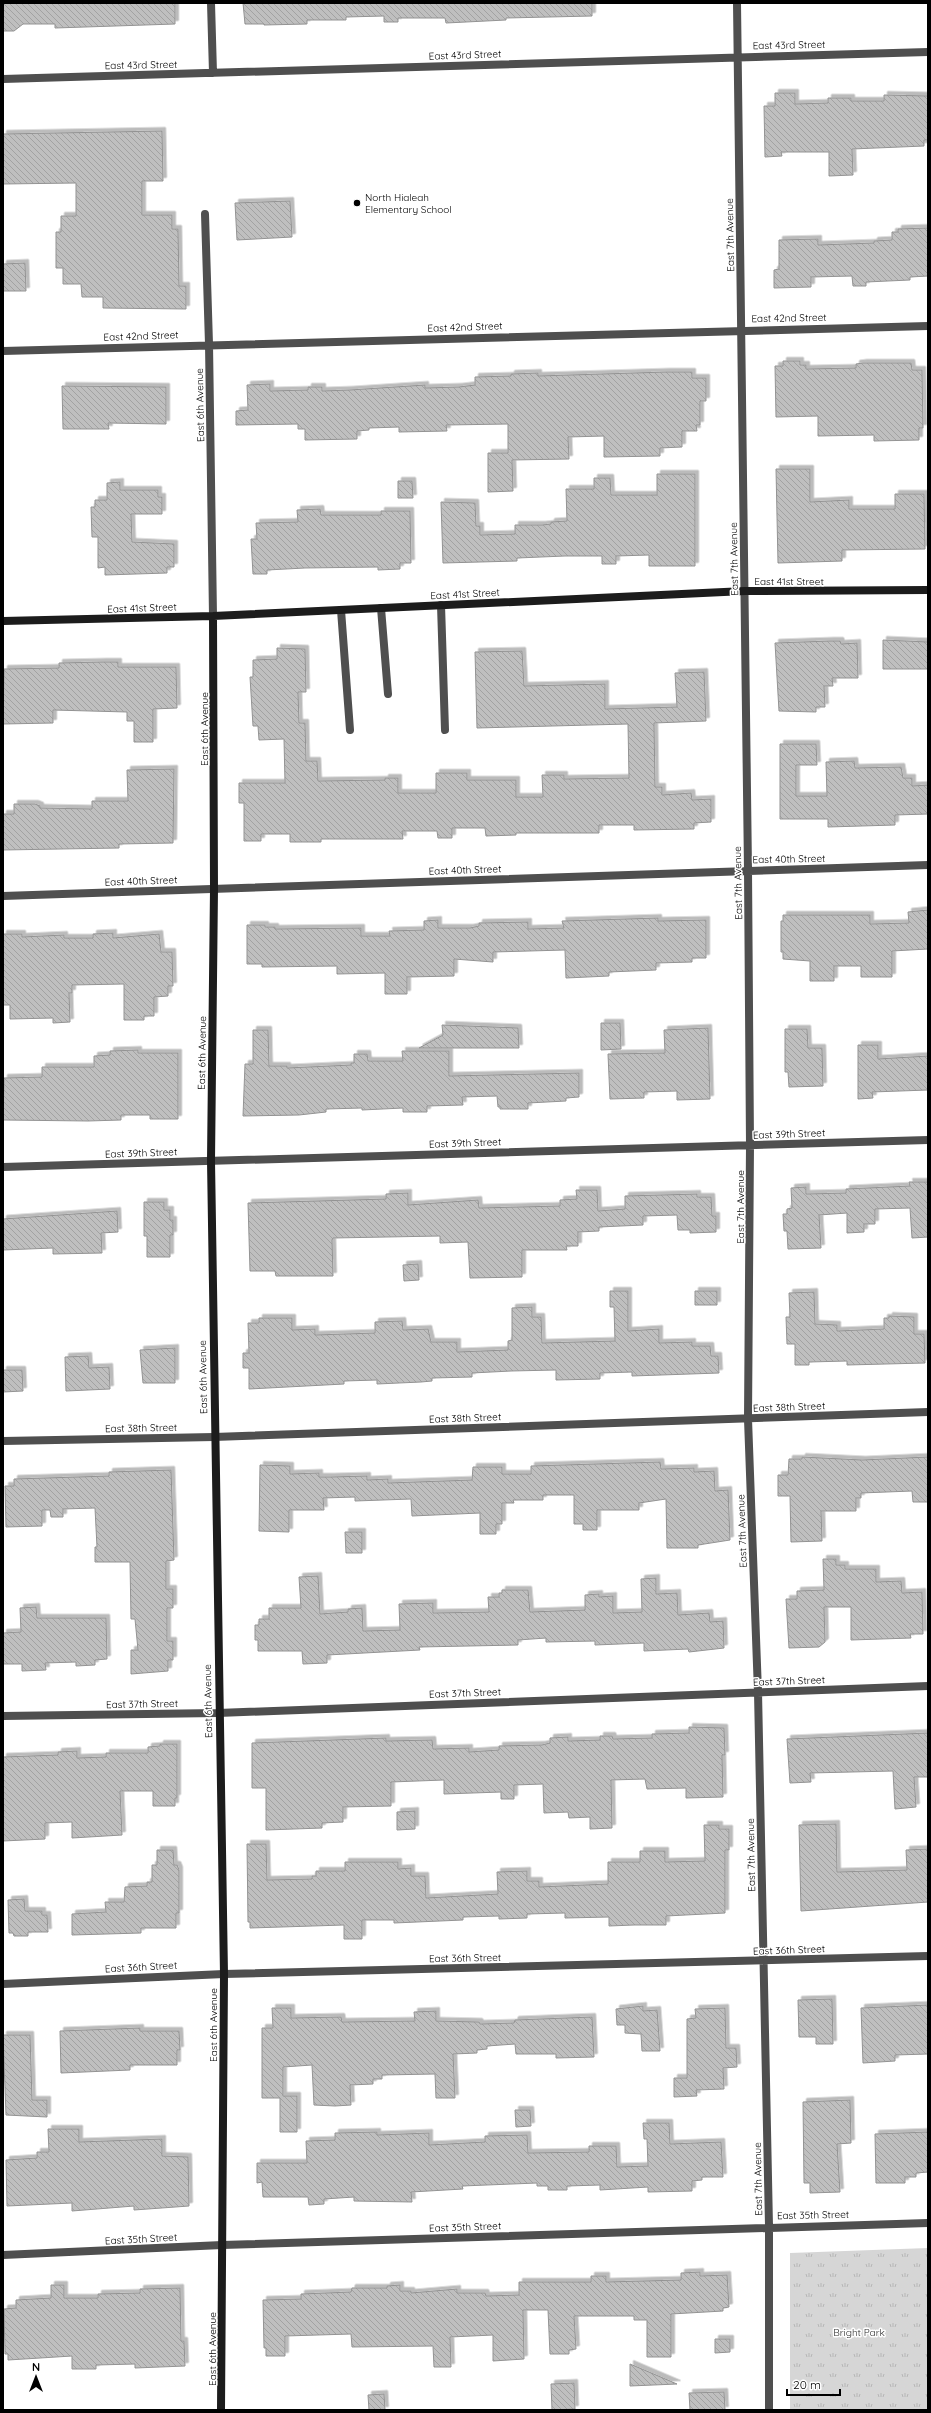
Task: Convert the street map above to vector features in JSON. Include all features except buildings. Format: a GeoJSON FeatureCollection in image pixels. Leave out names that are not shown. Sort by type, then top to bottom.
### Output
{"type":"FeatureCollection","features":[{"type":"Feature","properties":{"kind":"street"},"geometry":{"type":"LineString","coordinates":[[211,3],[214,74]]}},
{"type":"Feature","properties":{"kind":"street","name":"East 7th Avenue"},"geometry":{"type":"LineString","coordinates":[[737,3],[736,56],[742,329],[748,870],[750,1145],[748,1419],[758,1692],[764,1961],[769,2226],[769,2410]]}},
{"type":"Feature","properties":{"kind":"street","name":"East 43rd Street"},"geometry":{"type":"LineString","coordinates":[[3,79],[214,74],[736,56],[928,52]]}},
{"type":"Feature","properties":{"kind":"street","name":"East 6th Avenue"},"geometry":{"type":"LineString","coordinates":[[206,214],[213,616],[214,889],[211,1161],[218,1713],[224,1974],[221,2410]]}},
{"type":"Feature","properties":{"kind":"street","name":"East 42nd Street"},"geometry":{"type":"LineString","coordinates":[[3,351],[742,329],[928,326]]}},
{"type":"Feature","properties":{"kind":"street","name":"East 41st Street"},"geometry":{"type":"LineString","coordinates":[[3,621],[213,616],[745,591],[928,590]]}},
{"type":"Feature","properties":{"kind":"street"},"geometry":{"type":"LineString","coordinates":[[441,605],[445,730]]}},
{"type":"Feature","properties":{"kind":"street"},"geometry":{"type":"LineString","coordinates":[[381,608],[388,694]]}},
{"type":"Feature","properties":{"kind":"street"},"geometry":{"type":"LineString","coordinates":[[341,610],[350,730]]}},
{"type":"Feature","properties":{"kind":"street","name":"East 40th Street"},"geometry":{"type":"LineString","coordinates":[[3,896],[748,870],[928,866]]}},
{"type":"Feature","properties":{"kind":"street","name":"East 39th Street"},"geometry":{"type":"LineString","coordinates":[[3,1167],[928,1140]]}},
{"type":"Feature","properties":{"kind":"street","name":"East 38th Street"},"geometry":{"type":"LineString","coordinates":[[3,1441],[214,1437],[928,1412]]}},
{"type":"Feature","properties":{"kind":"street","name":"East 37th Street"},"geometry":{"type":"LineString","coordinates":[[3,1716],[218,1713],[928,1686]]}},
{"type":"Feature","properties":{"kind":"street","name":"East 36th Street"},"geometry":{"type":"LineString","coordinates":[[3,1984],[224,1974],[928,1956]]}},
{"type":"Feature","properties":{"kind":"street","name":"East 35th Street"},"geometry":{"type":"LineString","coordinates":[[3,2255],[222,2245],[769,2226],[928,2223]]}},
{"type":"Feature","properties":{"kind":"green space","name":"Bright Park"},"geometry":{"type":"Polygon","coordinates":[[[928,2248],[928,2410],[790,2410],[790,2253],[928,2248]]]}},
{"type":"Feature","properties":{"kind":"place","name":"North Hialeah Elementary School"},"geometry":{"type":"Point","coordinates":[357,203]}}]}
